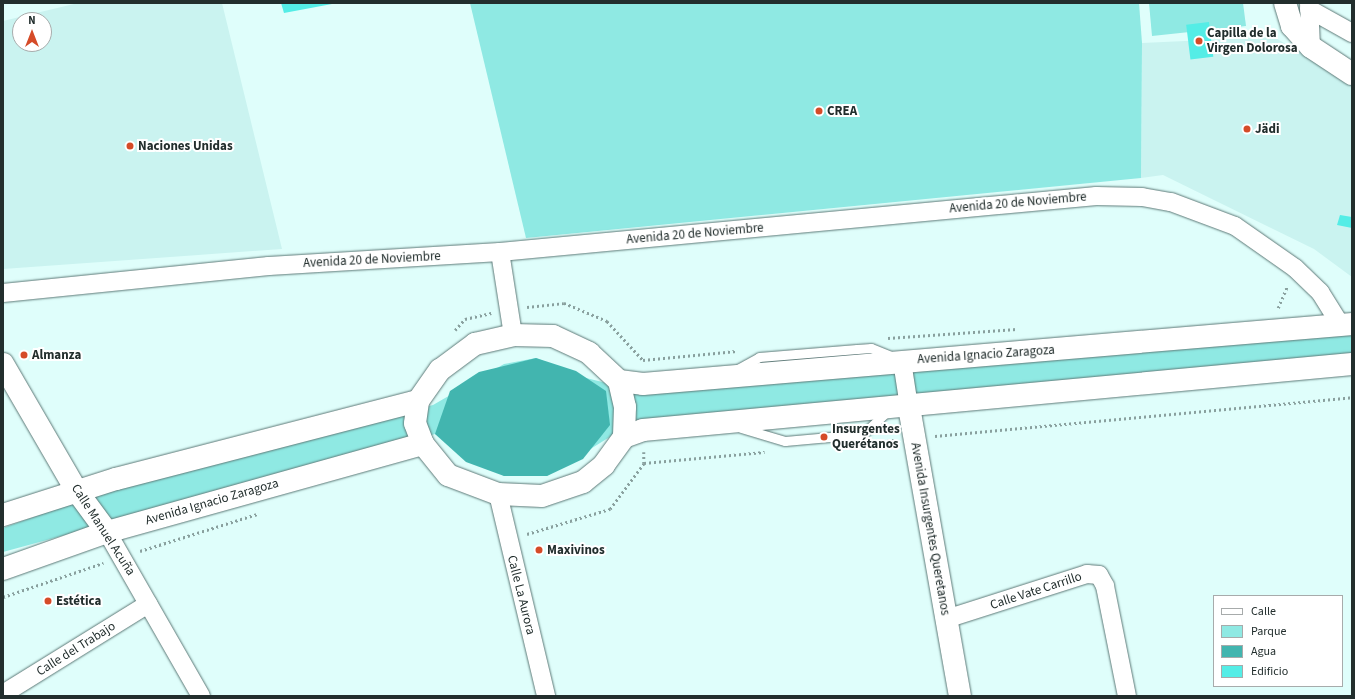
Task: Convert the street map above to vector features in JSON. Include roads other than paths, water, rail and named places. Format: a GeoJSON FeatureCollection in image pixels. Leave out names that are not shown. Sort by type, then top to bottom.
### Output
{"type":"FeatureCollection","features":[{"type":"Feature","properties":{"kind":"main road"},"geometry":{"type":"LineString","coordinates":[[1285,3],[1292,26],[1311,47],[1352,74]]}},
{"type":"Feature","properties":{"kind":"main road","name":"Avenida Ignacio Zaragoza"},"geometry":{"type":"LineString","coordinates":[[620,381],[643,384],[902,361],[1347,325]]}},
{"type":"Feature","properties":{"kind":"main road"},"geometry":{"type":"LineString","coordinates":[[513,335],[553,336],[589,353],[620,381],[625,407],[624,437],[604,465],[584,482],[542,496],[498,494],[448,475],[423,444],[415,422],[418,401],[440,370],[475,344],[513,335]]}},
{"type":"Feature","properties":{"kind":"main road","name":"Calle Manuel Acuña"},"geometry":{"type":"LineString","coordinates":[[3,364],[76,490],[107,532]]}},
{"type":"Feature","properties":{"kind":"main road"},"geometry":{"type":"LineString","coordinates":[[624,437],[644,430],[899,408],[1352,364]]}},
{"type":"Feature","properties":{"kind":"main road"},"geometry":{"type":"LineString","coordinates":[[3,515],[76,490],[418,401]]}},
{"type":"Feature","properties":{"kind":"main road","name":"Avenida Insurgentes Queretanos"},"geometry":{"type":"LineString","coordinates":[[899,408],[913,438],[960,696]]}},
{"type":"Feature","properties":{"kind":"main road","name":"Avenida Ignacio Zaragoza"},"geometry":{"type":"LineString","coordinates":[[3,569],[107,532],[423,444]]}},
{"type":"Feature","properties":{"kind":"street"},"geometry":{"type":"LineString","coordinates":[[1309,6],[1311,47]]}},
{"type":"Feature","properties":{"kind":"street"},"geometry":{"type":"LineString","coordinates":[[1309,6],[1352,33]]}},
{"type":"Feature","properties":{"kind":"street","name":"Avenida 20 de Noviembre"},"geometry":{"type":"LineString","coordinates":[[3,293],[270,266],[500,252],[1096,196],[1142,196],[1171,202],[1235,226],[1295,268],[1320,292],[1347,325]]}},
{"type":"Feature","properties":{"kind":"street"},"geometry":{"type":"LineString","coordinates":[[500,252],[513,335]]}},
{"type":"Feature","properties":{"kind":"street","name":"Avenida Insurgentes Queretanos"},"geometry":{"type":"LineString","coordinates":[[899,408],[902,361]]}},
{"type":"Feature","properties":{"kind":"street","name":"Calle La Aurora"},"geometry":{"type":"LineString","coordinates":[[498,494],[507,539],[546,696]]}},
{"type":"Feature","properties":{"kind":"street","name":"Calle Manuel Acuña"},"geometry":{"type":"LineString","coordinates":[[107,532],[124,556],[148,604],[201,696]]}},
{"type":"Feature","properties":{"kind":"street","name":"Calle Vate Carrillo"},"geometry":{"type":"LineString","coordinates":[[946,619],[1087,574],[1099,575],[1105,586],[1127,696]]}},
{"type":"Feature","properties":{"kind":"street","name":"Calle del Trabajo"},"geometry":{"type":"LineString","coordinates":[[3,694],[148,604]]}},
{"type":"Feature","properties":{"kind":"water"},"geometry":{"type":"Polygon","coordinates":[[[536,358],[576,371],[606,391],[610,425],[583,459],[547,476],[504,476],[466,462],[435,434],[450,391],[479,372],[536,358]]]}},
{"type":"Feature","properties":{"kind":"place","name":"Capilla de la Virgen Dolorosa"},"geometry":{"type":"Point","coordinates":[1199,41]}},
{"type":"Feature","properties":{"kind":"place","name":"CREA"},"geometry":{"type":"Point","coordinates":[819,111]}},
{"type":"Feature","properties":{"kind":"place","name":"Jädi"},"geometry":{"type":"Point","coordinates":[1247,129]}},
{"type":"Feature","properties":{"kind":"place","name":"Naciones Unidas"},"geometry":{"type":"Point","coordinates":[130,146]}},
{"type":"Feature","properties":{"kind":"place","name":"Almanza"},"geometry":{"type":"Point","coordinates":[24,355]}},
{"type":"Feature","properties":{"kind":"place","name":"Insurgentes Querétanos"},"geometry":{"type":"Point","coordinates":[824,437]}},
{"type":"Feature","properties":{"kind":"place","name":"Maxivinos"},"geometry":{"type":"Point","coordinates":[539,550]}},
{"type":"Feature","properties":{"kind":"place","name":"Estética"},"geometry":{"type":"Point","coordinates":[48,601]}}]}
